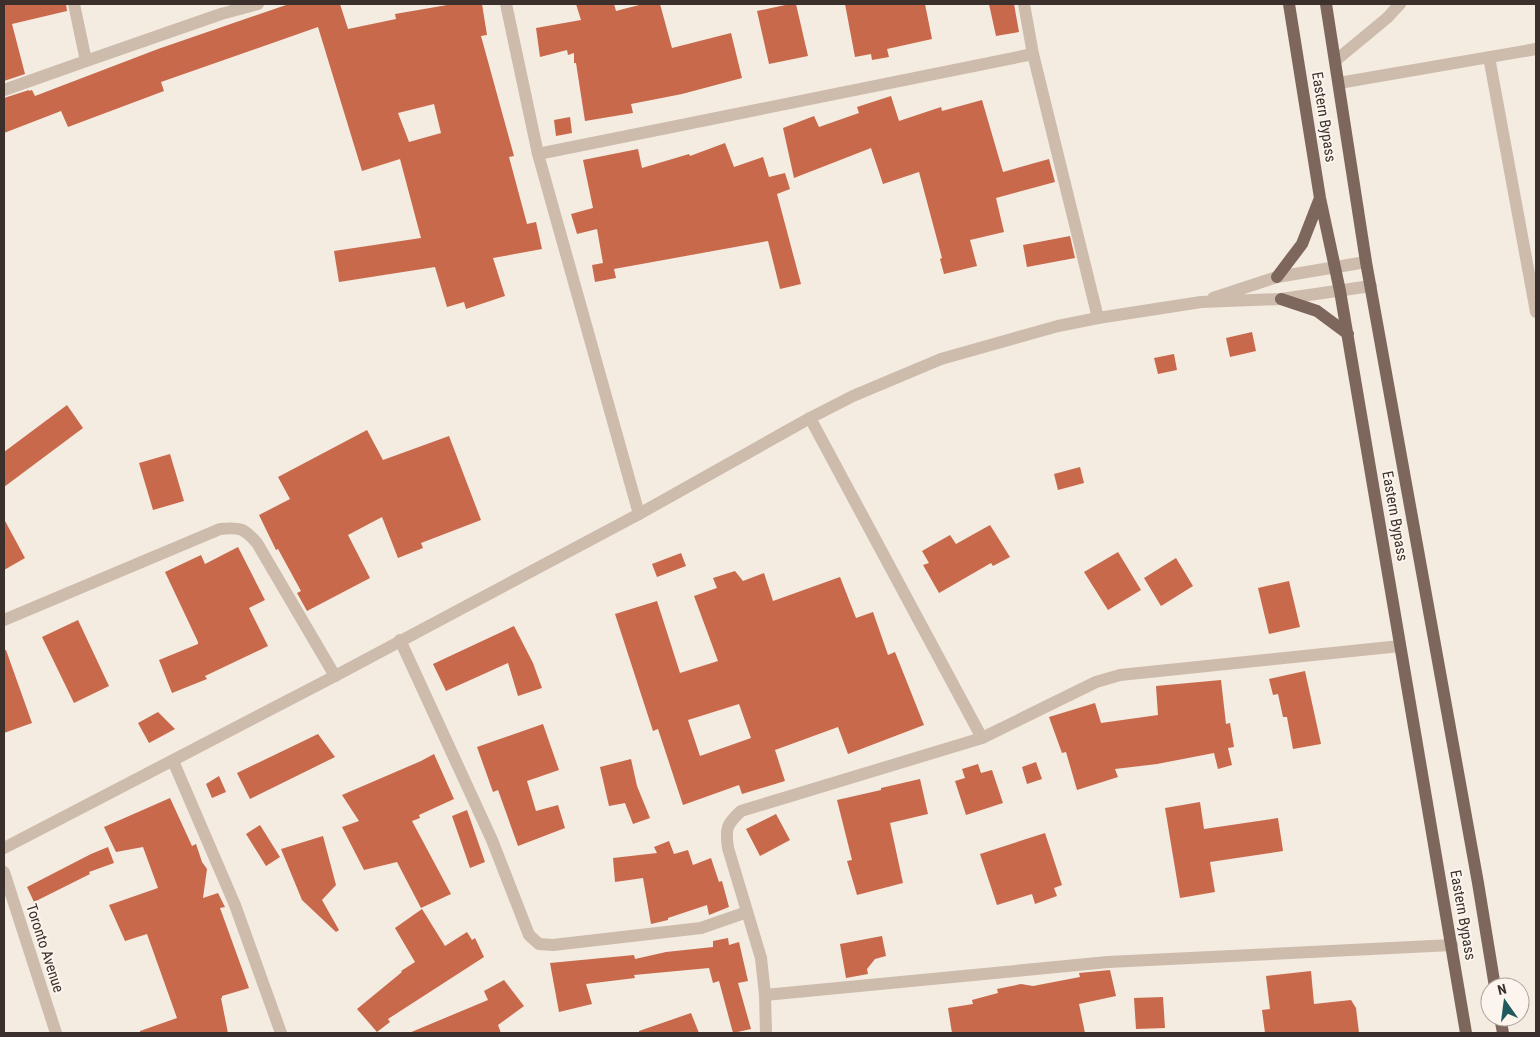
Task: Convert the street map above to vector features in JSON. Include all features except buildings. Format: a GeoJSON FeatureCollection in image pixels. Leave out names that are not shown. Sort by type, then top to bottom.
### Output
{"type":"FeatureCollection","features":[{"type":"Feature","properties":{"kind":"main road","name":"Eastern Bypass"},"geometry":{"type":"LineString","coordinates":[[1289,4],[1320,198],[1348,334],[1466,1033]]}},
{"type":"Feature","properties":{"kind":"main road","name":"Eastern Bypass"},"geometry":{"type":"LineString","coordinates":[[1326,4],[1366,262],[1493,977]]}},
{"type":"Feature","properties":{"kind":"main road"},"geometry":{"type":"LineString","coordinates":[[1277,277],[1302,244],[1320,198]]}},
{"type":"Feature","properties":{"kind":"main road"},"geometry":{"type":"LineString","coordinates":[[1282,299],[1317,311],[1348,334]]}},
{"type":"Feature","properties":{"kind":"street"},"geometry":{"type":"LineString","coordinates":[[74,4],[86,61]]}},
{"type":"Feature","properties":{"kind":"street"},"geometry":{"type":"LineString","coordinates":[[4,90],[221,14],[258,4]]}},
{"type":"Feature","properties":{"kind":"street"},"geometry":{"type":"LineString","coordinates":[[506,4],[538,154],[639,514]]}},
{"type":"Feature","properties":{"kind":"street"},"geometry":{"type":"LineString","coordinates":[[1024,4],[1033,54],[1098,318]]}},
{"type":"Feature","properties":{"kind":"street"},"geometry":{"type":"LineString","coordinates":[[1335,60],[1387,18],[1400,4]]}},
{"type":"Feature","properties":{"kind":"street"},"geometry":{"type":"LineString","coordinates":[[1339,83],[1536,49]]}},
{"type":"Feature","properties":{"kind":"street"},"geometry":{"type":"LineString","coordinates":[[538,154],[1033,54]]}},
{"type":"Feature","properties":{"kind":"street"},"geometry":{"type":"LineString","coordinates":[[1489,57],[1532,264],[1536,312]]}},
{"type":"Feature","properties":{"kind":"street"},"geometry":{"type":"LineString","coordinates":[[1200,302],[1277,277],[1366,262]]}},
{"type":"Feature","properties":{"kind":"street"},"geometry":{"type":"LineString","coordinates":[[4,848],[335,676],[639,514],[810,418],[853,396],[941,358],[1058,326],[1098,318],[1200,302],[1282,299],[1371,286]]}},
{"type":"Feature","properties":{"kind":"street"},"geometry":{"type":"LineString","coordinates":[[810,418],[982,738]]}},
{"type":"Feature","properties":{"kind":"street"},"geometry":{"type":"LineString","coordinates":[[4,620],[220,529],[236,527],[247,532],[257,543],[335,676]]}},
{"type":"Feature","properties":{"kind":"street"},"geometry":{"type":"LineString","coordinates":[[400,640],[492,840],[529,935],[539,944],[554,945],[701,928],[747,912]]}},
{"type":"Feature","properties":{"kind":"street"},"geometry":{"type":"LineString","coordinates":[[766,1033],[765,995],[761,958],[728,848],[725,832],[731,821],[741,811],[982,738],[1096,682],[1120,675],[1400,646]]}},
{"type":"Feature","properties":{"kind":"street"},"geometry":{"type":"LineString","coordinates":[[173,760],[235,905],[281,1033]]}},
{"type":"Feature","properties":{"kind":"street","name":"Toronto Avenue"},"geometry":{"type":"LineString","coordinates":[[4,872],[56,1033]]}},
{"type":"Feature","properties":{"kind":"street"},"geometry":{"type":"LineString","coordinates":[[765,995],[1108,962],[1452,945]]}}]}
